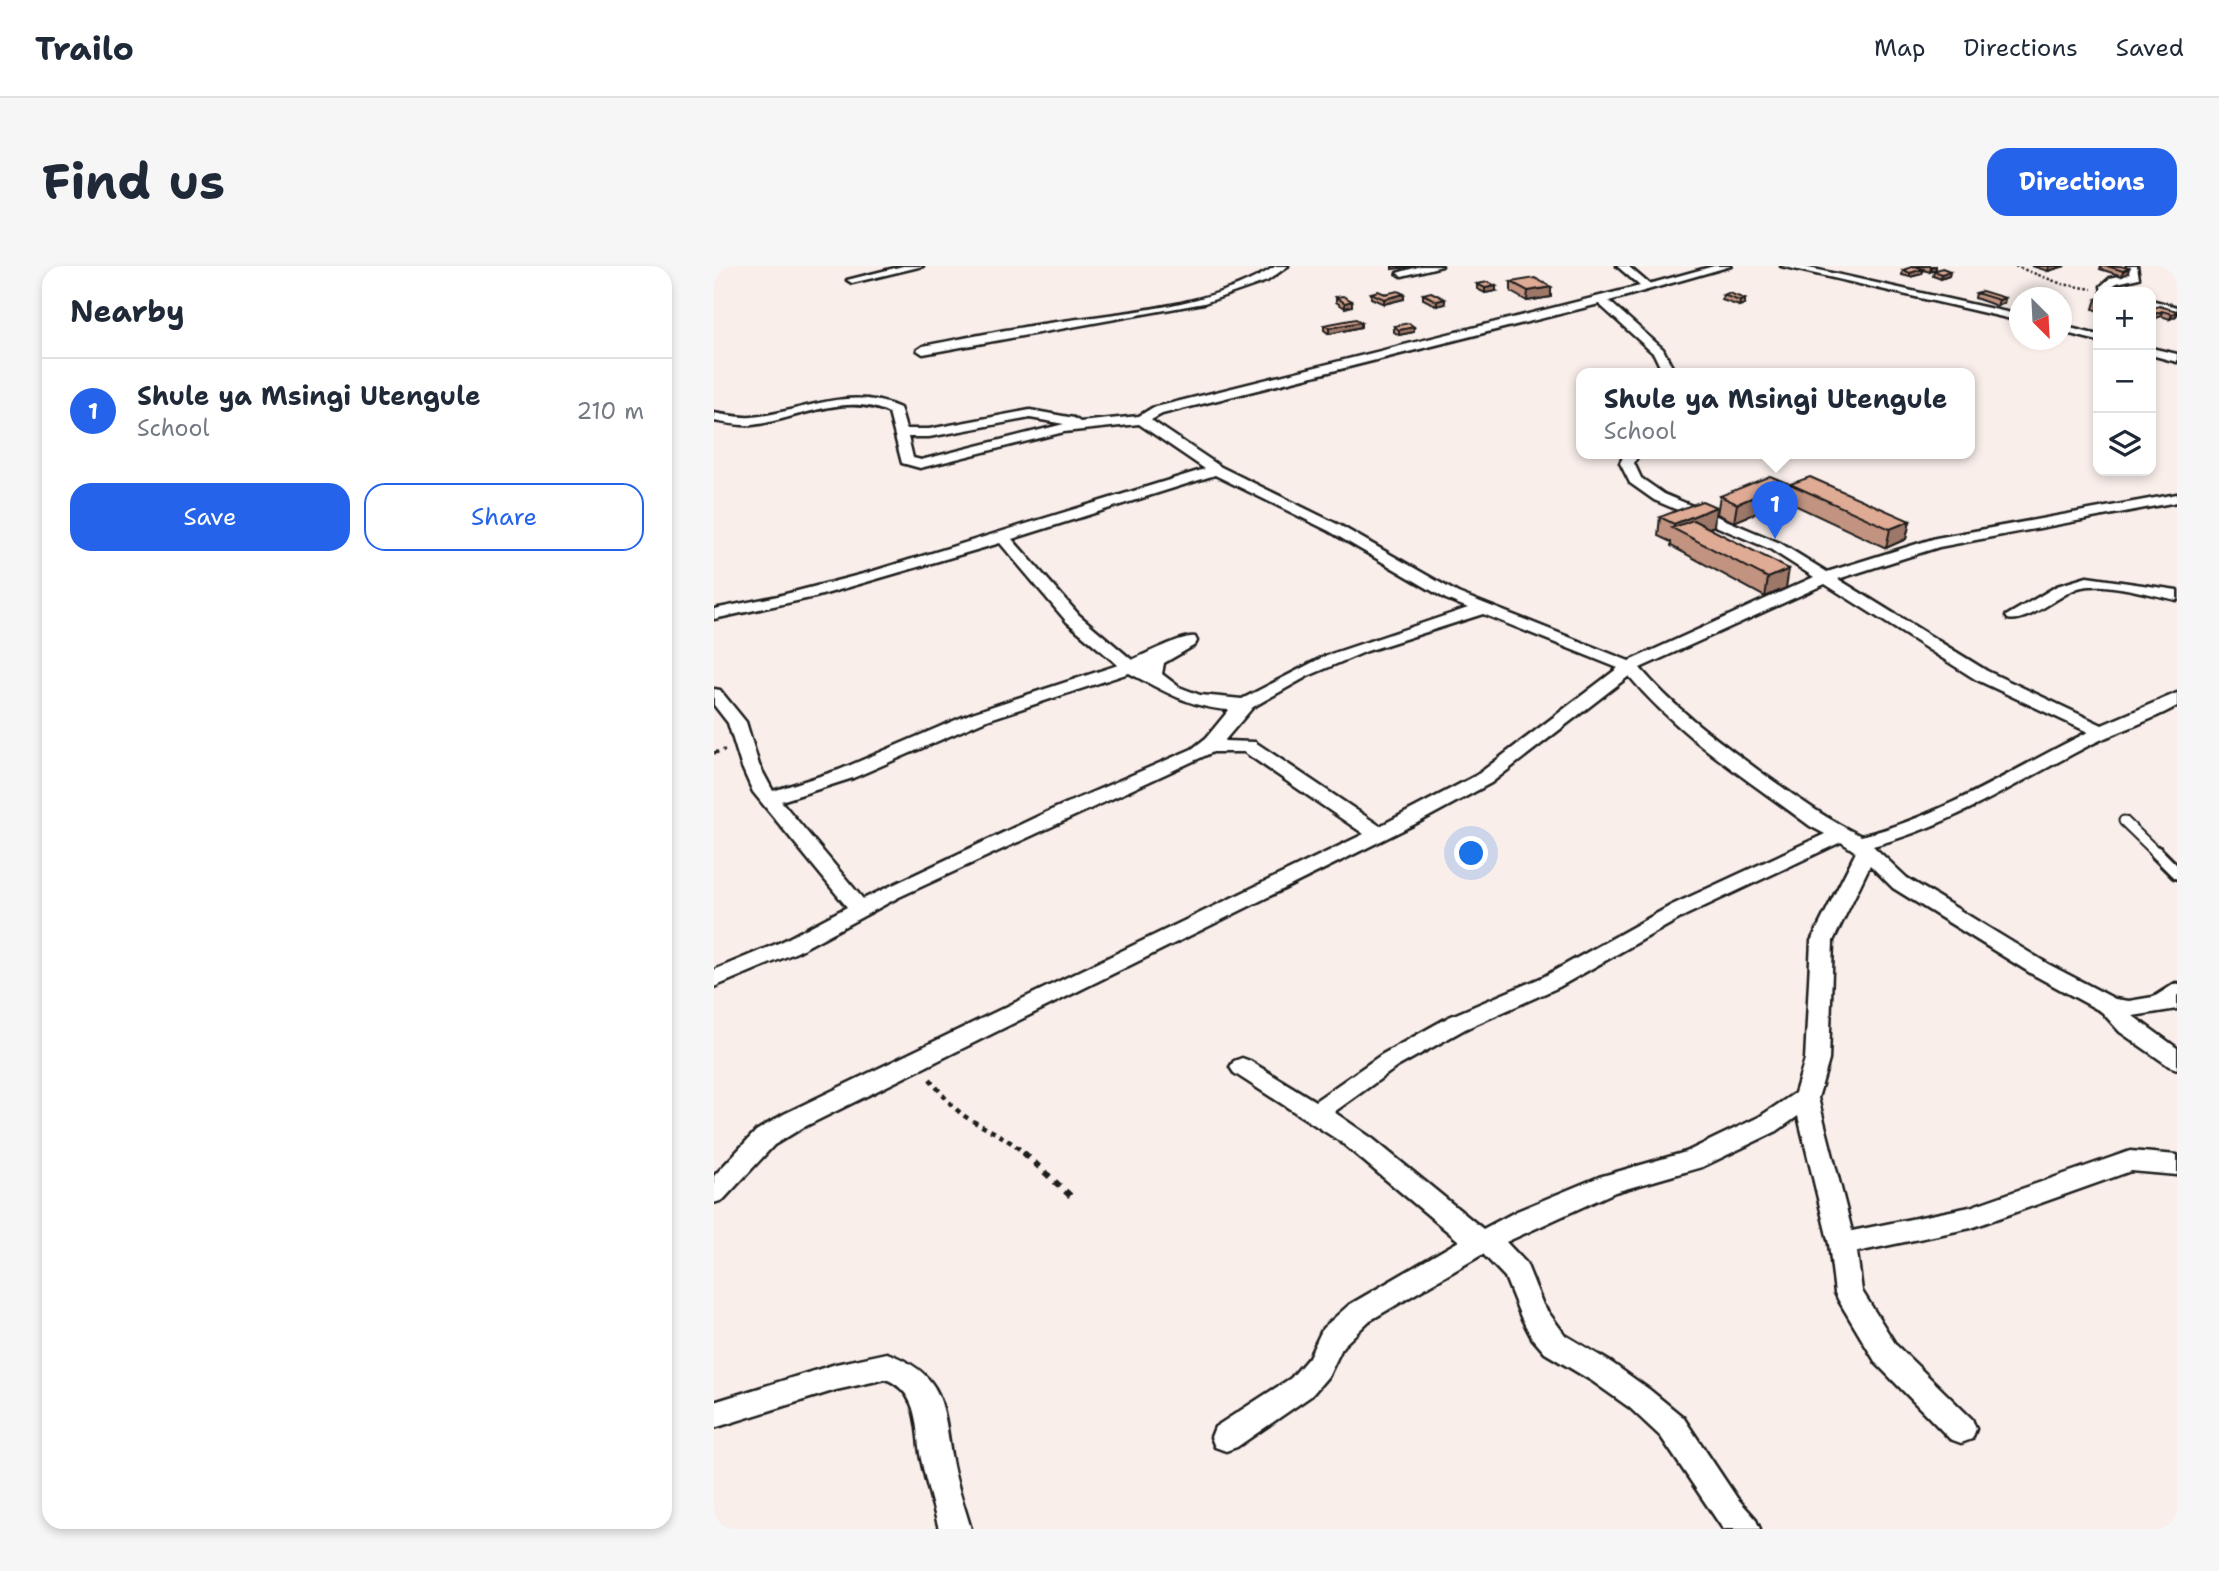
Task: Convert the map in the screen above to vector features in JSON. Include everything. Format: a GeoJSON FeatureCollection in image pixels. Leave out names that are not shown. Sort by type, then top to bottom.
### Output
{"type":"FeatureCollection","features":[{"type":"Feature","properties":{"kind":"street"},"geometry":{"type":"LineString","coordinates":[[852,280],[918,266]]}},
{"type":"Feature","properties":{"kind":"street"},"geometry":{"type":"LineString","coordinates":[[923,350],[1174,306],[1251,284],[1272,275],[1283,266]]}},
{"type":"Feature","properties":{"kind":"street"},"geometry":{"type":"LineString","coordinates":[[1402,274],[1437,266]]}},
{"type":"Feature","properties":{"kind":"street"},"geometry":{"type":"LineString","coordinates":[[1622,266],[1647,287]]}},
{"type":"Feature","properties":{"kind":"street"},"geometry":{"type":"LineString","coordinates":[[714,417],[750,421],[819,407],[874,401],[895,411],[907,460],[920,464],[1085,425],[1142,420],[1157,411],[1726,266]]}},
{"type":"Feature","properties":{"kind":"street"},"geometry":{"type":"LineString","coordinates":[[1786,266],[2009,316]]}},
{"type":"Feature","properties":{"kind":"street"},"geometry":{"type":"LineString","coordinates":[[1840,266],[2009,315]]}},
{"type":"Feature","properties":{"kind":"street"},"geometry":{"type":"LineString","coordinates":[[2107,287],[2114,280],[2135,276],[2132,266]]}},
{"type":"Feature","properties":{"kind":"street"},"geometry":{"type":"LineString","coordinates":[[1601,300],[1660,352],[1666,368]]}},
{"type":"Feature","properties":{"kind":"street"},"geometry":{"type":"LineString","coordinates":[[2156,304],[2177,310]]}},
{"type":"Feature","properties":{"kind":"street"},"geometry":{"type":"LineString","coordinates":[[2072,332],[2093,337]]}},
{"type":"Feature","properties":{"kind":"street"},"geometry":{"type":"LineString","coordinates":[[2156,353],[2177,358]]}},
{"type":"Feature","properties":{"kind":"street"},"geometry":{"type":"LineString","coordinates":[[901,433],[929,433],[996,417],[1030,414],[1085,425]]}},
{"type":"Feature","properties":{"kind":"street"},"geometry":{"type":"LineString","coordinates":[[1142,420],[1216,470],[1292,506],[1412,575],[1482,609],[1630,667],[1677,719],[1817,822],[1855,843],[1900,883],[2040,969],[2110,1006],[2129,1009],[2166,1002]]}},
{"type":"Feature","properties":{"kind":"street"},"geometry":{"type":"LineString","coordinates":[[1629,459],[1627,463],[1635,480],[1659,497],[1775,546],[1981,675],[2103,732]]}},
{"type":"Feature","properties":{"kind":"street"},"geometry":{"type":"LineString","coordinates":[[714,614],[758,607],[812,593],[1216,470]]}},
{"type":"Feature","properties":{"kind":"street"},"geometry":{"type":"LineString","coordinates":[[714,1193],[765,1138],[805,1114],[1074,985],[1484,779],[1630,667],[1828,578],[1936,543],[2177,498]]}},
{"type":"Feature","properties":{"kind":"street"},"geometry":{"type":"LineString","coordinates":[[1003,537],[1086,633],[1129,667],[1183,696],[1210,704],[1244,704]]}},
{"type":"Feature","properties":{"kind":"street"},"geometry":{"type":"LineString","coordinates":[[2014,616],[2047,600],[2061,589],[2084,582],[2177,595]]}},
{"type":"Feature","properties":{"kind":"street"},"geometry":{"type":"LineString","coordinates":[[1211,747],[1244,704],[1326,660],[1365,644],[1482,609]]}},
{"type":"Feature","properties":{"kind":"street"},"geometry":{"type":"LineString","coordinates":[[769,799],[846,774],[978,717],[1129,667],[1189,641]]}},
{"type":"Feature","properties":{"kind":"street"},"geometry":{"type":"LineString","coordinates":[[1159,681],[1153,675],[1153,669],[1156,661],[1169,651]]}},
{"type":"Feature","properties":{"kind":"street"},"geometry":{"type":"LineString","coordinates":[[714,694],[737,722],[750,765],[769,799],[860,909]]}},
{"type":"Feature","properties":{"kind":"street"},"geometry":{"type":"LineString","coordinates":[[1318,1112],[1389,1061],[1457,1023],[1551,982],[1679,910],[1855,843],[1900,831],[1969,801],[2103,732],[2175,702]]}},
{"type":"Feature","properties":{"kind":"street"},"geometry":{"type":"LineString","coordinates":[[714,979],[789,947],[860,909],[1056,815],[1211,747],[1248,746],[1378,834]]}},
{"type":"Feature","properties":{"kind":"street"},"geometry":{"type":"LineString","coordinates":[[1855,843],[1822,941],[1816,1060],[1806,1098],[1842,1244],[1849,1293],[1886,1354],[1961,1429]]}},
{"type":"Feature","properties":{"kind":"street"},"geometry":{"type":"LineString","coordinates":[[2110,1006],[2128,1026],[2177,1060]]}},
{"type":"Feature","properties":{"kind":"street"},"geometry":{"type":"LineString","coordinates":[[1242,1067],[1286,1097],[1318,1112],[1484,1241],[1516,1271],[1531,1309],[1555,1345],[1602,1372],[1640,1399],[1672,1427],[1726,1509],[1744,1529]]}},
{"type":"Feature","properties":{"kind":"street"},"geometry":{"type":"LineString","coordinates":[[1226,1437],[1301,1387],[1320,1366],[1333,1337],[1359,1313],[1525,1219],[1608,1184],[1693,1160],[1768,1124],[1806,1098]]}},
{"type":"Feature","properties":{"kind":"street"},"geometry":{"type":"LineString","coordinates":[[1842,1244],[1971,1217],[2130,1161],[2177,1165]]}},
{"type":"Feature","properties":{"kind":"street"},"geometry":{"type":"LineString","coordinates":[[714,1415],[836,1377],[887,1366],[904,1373],[925,1395],[933,1419],[936,1457],[955,1529]]}},
{"type":"Feature","properties":{"kind":"lane"},"geometry":{"type":"LineString","coordinates":[[2124,821],[2177,873]]}},
{"type":"Feature","properties":{"kind":"lane"},"geometry":{"type":"LineString","coordinates":[[2166,1002],[2177,989]]}},
{"type":"Feature","properties":{"kind":"path"},"geometry":{"type":"LineString","coordinates":[[2015,266],[2068,286],[2093,289]]}},
{"type":"Feature","properties":{"kind":"path"},"geometry":{"type":"LineString","coordinates":[[907,1064],[923,1072],[950,1104],[968,1118],[1007,1137],[1075,1200]]}},
{"type":"Feature","properties":{"kind":"building"},"geometry":{"type":"Polygon","coordinates":[[[1915,266],[1923,269],[1910,273],[1903,270],[1915,266]]]}},
{"type":"Feature","properties":{"kind":"building"},"geometry":{"type":"Polygon","coordinates":[[[2107,266],[2120,266],[2129,268],[2123,271],[2107,266]]]}},
{"type":"Feature","properties":{"kind":"building"},"geometry":{"type":"Polygon","coordinates":[[[1942,268],[1950,271],[1942,274],[1934,271],[1942,268]]]}},
{"type":"Feature","properties":{"kind":"building"},"geometry":{"type":"Polygon","coordinates":[[[1535,278],[1551,287],[1528,291],[1511,282],[1535,278]]]}},
{"type":"Feature","properties":{"kind":"building"},"geometry":{"type":"Polygon","coordinates":[[[1488,282],[1496,286],[1485,288],[1477,284],[1488,282]]]}},
{"type":"Feature","properties":{"kind":"building"},"geometry":{"type":"Polygon","coordinates":[[[1378,291],[1385,294],[1398,291],[1404,294],[1384,299],[1371,293],[1378,291]]]}},
{"type":"Feature","properties":{"kind":"building"},"geometry":{"type":"Polygon","coordinates":[[[1982,291],[2005,298],[1999,300],[1976,293],[1982,291]]]}},
{"type":"Feature","properties":{"kind":"building"},"geometry":{"type":"Polygon","coordinates":[[[1431,292],[1445,299],[1437,301],[1423,294],[1431,292]]]}},
{"type":"Feature","properties":{"kind":"building"},"geometry":{"type":"Polygon","coordinates":[[[1729,293],[1745,299],[1740,301],[1723,295],[1729,293]]]}},
{"type":"Feature","properties":{"kind":"building"},"geometry":{"type":"Polygon","coordinates":[[[1343,296],[1352,301],[1345,303],[1336,297],[1343,296]]]}},
{"type":"Feature","properties":{"kind":"building"},"geometry":{"type":"Polygon","coordinates":[[[2156,307],[2177,311],[2172,314],[2162,311],[2156,313],[2156,307]]]}},
{"type":"Feature","properties":{"kind":"building"},"geometry":{"type":"Polygon","coordinates":[[[1356,319],[1361,322],[1329,328],[1324,325],[1356,319]]]}},
{"type":"Feature","properties":{"kind":"building"},"geometry":{"type":"Polygon","coordinates":[[[1409,323],[1414,327],[1399,330],[1394,326],[1409,323]]]}},
{"type":"Feature","properties":{"kind":"building"},"geometry":{"type":"Polygon","coordinates":[[[1770,476],[1787,483],[1737,504],[1720,496],[1770,476]]]}},
{"type":"Feature","properties":{"kind":"building"},"geometry":{"type":"Polygon","coordinates":[[[1810,477],[1910,521],[1890,529],[1790,484],[1810,477]]]}},
{"type":"Feature","properties":{"kind":"building"},"geometry":{"type":"Polygon","coordinates":[[[1702,501],[1716,507],[1674,524],[1660,517],[1702,501]]]}},
{"type":"Feature","properties":{"kind":"building"},"geometry":{"type":"Polygon","coordinates":[[[1693,520],[1789,569],[1768,578],[1672,528],[1693,520]]]}},
{"type":"Feature","properties":{"kind":"place","name":"Shule ya Msingi Utengule"},"geometry":{"type":"Point","coordinates":[1775,539]}}]}
